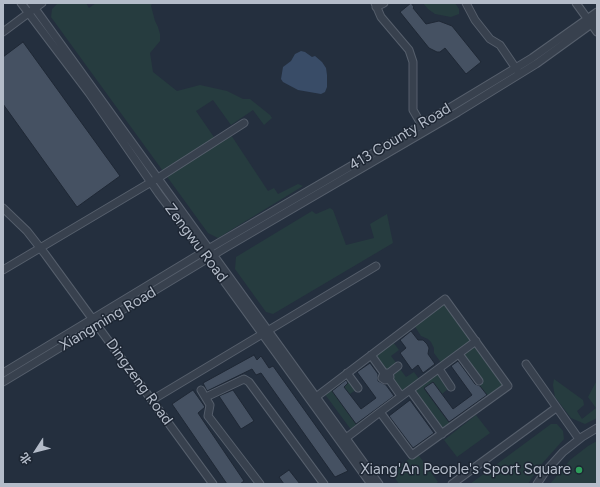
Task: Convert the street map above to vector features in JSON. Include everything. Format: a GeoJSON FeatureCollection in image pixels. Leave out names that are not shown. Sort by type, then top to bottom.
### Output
{"type":"FeatureCollection","features":[{"type":"Feature","properties":{"kind":"street","name":"Zengwu Road"},"geometry":{"type":"LineString","coordinates":[[21,3],[89,93],[151,182],[206,251]]}},
{"type":"Feature","properties":{"kind":"street"},"geometry":{"type":"LineString","coordinates":[[3,32],[28,13],[33,6],[42,3]]}},
{"type":"Feature","properties":{"kind":"street"},"geometry":{"type":"LineString","coordinates":[[384,3],[375,5],[381,17],[409,50],[413,62],[413,110],[423,128]]}},
{"type":"Feature","properties":{"kind":"street"},"geometry":{"type":"LineString","coordinates":[[466,3],[475,20],[490,39],[500,45],[518,71]]}},
{"type":"Feature","properties":{"kind":"street"},"geometry":{"type":"LineString","coordinates":[[576,3],[592,21],[597,32]]}},
{"type":"Feature","properties":{"kind":"street","name":"Zengwu Road"},"geometry":{"type":"LineString","coordinates":[[33,6],[158,178],[206,251],[265,332],[371,484]]}},
{"type":"Feature","properties":{"kind":"street","name":"413 County Road"},"geometry":{"type":"LineString","coordinates":[[211,258],[518,71],[592,21],[597,12]]}},
{"type":"Feature","properties":{"kind":"street"},"geometry":{"type":"LineString","coordinates":[[3,270],[158,178],[244,124]]}},
{"type":"Feature","properties":{"kind":"street","name":"413 County Road"},"geometry":{"type":"LineString","coordinates":[[206,251],[423,128]]}},
{"type":"Feature","properties":{"kind":"street","name":"Dingzeng Road"},"geometry":{"type":"LineString","coordinates":[[3,208],[27,231],[41,248],[213,484]]}},
{"type":"Feature","properties":{"kind":"street","name":"Xiangming Road"},"geometry":{"type":"LineString","coordinates":[[3,373],[206,251]]}},
{"type":"Feature","properties":{"kind":"street","name":"Xiangming Road"},"geometry":{"type":"LineString","coordinates":[[3,382],[211,258]]}},
{"type":"Feature","properties":{"kind":"street"},"geometry":{"type":"LineString","coordinates":[[152,400],[376,266]]}},
{"type":"Feature","properties":{"kind":"street"},"geometry":{"type":"LineString","coordinates":[[316,397],[445,299],[508,386],[412,455],[380,412]]}},
{"type":"Feature","properties":{"kind":"street","name":"Zengwu Road"},"geometry":{"type":"LineString","coordinates":[[265,332],[316,397],[379,484]]}},
{"type":"Feature","properties":{"kind":"street"},"geometry":{"type":"LineString","coordinates":[[346,438],[476,341]]}},
{"type":"Feature","properties":{"kind":"street"},"geometry":{"type":"LineString","coordinates":[[459,354],[479,382]]}},
{"type":"Feature","properties":{"kind":"street"},"geometry":{"type":"LineString","coordinates":[[372,355],[401,396]]}},
{"type":"Feature","properties":{"kind":"street"},"geometry":{"type":"LineString","coordinates":[[526,364],[579,439]]}},
{"type":"Feature","properties":{"kind":"street"},"geometry":{"type":"LineString","coordinates":[[387,375],[398,366]]}},
{"type":"Feature","properties":{"kind":"street"},"geometry":{"type":"LineString","coordinates":[[439,369],[451,387]]}},
{"type":"Feature","properties":{"kind":"street"},"geometry":{"type":"LineString","coordinates":[[347,373],[358,388]]}},
{"type":"Feature","properties":{"kind":"street"},"geometry":{"type":"LineString","coordinates":[[206,397],[244,379],[249,382],[324,484]]}},
{"type":"Feature","properties":{"kind":"street"},"geometry":{"type":"LineString","coordinates":[[201,390],[210,405],[208,416],[260,484]]}},
{"type":"Feature","properties":{"kind":"street"},"geometry":{"type":"LineString","coordinates":[[410,390],[442,434]]}},
{"type":"Feature","properties":{"kind":"street"},"geometry":{"type":"LineString","coordinates":[[452,484],[556,408]]}},
{"type":"Feature","properties":{"kind":"street"},"geometry":{"type":"LineString","coordinates":[[537,484],[544,472],[563,452],[579,439],[597,428]]}},
{"type":"Feature","properties":{"kind":"green space"},"geometry":{"type":"Polygon","coordinates":[[[58,3],[86,3],[89,8],[96,3],[152,3],[151,6],[160,34],[160,41],[150,53],[153,72],[177,91],[200,85],[227,91],[243,99],[250,99],[272,118],[264,125],[253,110],[231,125],[213,100],[196,111],[218,143],[231,135],[268,191],[274,188],[278,194],[298,184],[303,186],[218,238],[208,233],[51,17],[52,9],[58,3]]]}},
{"type":"Feature","properties":{"kind":"green space"},"geometry":{"type":"Polygon","coordinates":[[[423,3],[455,3],[459,9],[459,14],[451,17],[435,14],[423,3]]]}},
{"type":"Feature","properties":{"kind":"green space"},"geometry":{"type":"Polygon","coordinates":[[[330,208],[333,210],[346,245],[374,238],[370,224],[387,214],[393,243],[273,314],[266,312],[235,269],[236,257],[312,211],[316,214],[330,208]]]}},
{"type":"Feature","properties":{"kind":"green space"},"geometry":{"type":"Polygon","coordinates":[[[440,305],[447,306],[470,340],[469,343],[442,364],[434,353],[434,348],[431,342],[421,336],[414,325],[440,305]]]}},
{"type":"Feature","properties":{"kind":"green space"},"geometry":{"type":"Polygon","coordinates":[[[393,342],[399,350],[391,356],[397,364],[389,370],[384,369],[376,357],[377,354],[393,342]]]}},
{"type":"Feature","properties":{"kind":"green space"},"geometry":{"type":"Polygon","coordinates":[[[475,346],[504,384],[502,389],[443,431],[415,389],[437,372],[449,388],[442,394],[433,382],[424,389],[450,424],[488,397],[479,385],[482,383],[462,354],[475,346]]]}},
{"type":"Feature","properties":{"kind":"green space"},"geometry":{"type":"Polygon","coordinates":[[[400,369],[406,377],[414,372],[419,379],[403,391],[391,378],[392,374],[400,369]]]}},
{"type":"Feature","properties":{"kind":"green space"},"geometry":{"type":"Polygon","coordinates":[[[347,375],[357,389],[350,394],[344,387],[347,384],[345,381],[332,390],[356,424],[361,421],[362,423],[352,431],[324,393],[347,375]]]}},
{"type":"Feature","properties":{"kind":"green space"},"geometry":{"type":"Polygon","coordinates":[[[554,379],[583,400],[584,405],[577,411],[582,419],[596,408],[588,397],[596,382],[597,418],[585,424],[571,418],[555,397],[553,385],[554,379]]]}},
{"type":"Feature","properties":{"kind":"green space"},"geometry":{"type":"Polygon","coordinates":[[[476,415],[490,433],[457,457],[444,440],[476,415]]]}},
{"type":"Feature","properties":{"kind":"green space"},"geometry":{"type":"Polygon","coordinates":[[[551,424],[557,424],[563,431],[564,439],[539,467],[528,484],[470,484],[551,424]]]}},
{"type":"Feature","properties":{"kind":"green space","name":"Xiang'An People's Sport Square"},"geometry":{"type":"Polygon","coordinates":[[[597,441],[597,484],[550,484],[570,460],[597,441]]]}},
{"type":"Feature","properties":{"kind":"green space"},"geometry":{"type":"Polygon","coordinates":[[[417,453],[438,482],[435,484],[399,484],[391,472],[417,453]]]}},
{"type":"Feature","properties":{"kind":"water"},"geometry":{"type":"Polygon","coordinates":[[[301,51],[312,57],[315,56],[326,68],[327,87],[325,92],[321,94],[298,90],[283,82],[281,79],[283,67],[291,61],[295,54],[301,51]]]}},
{"type":"Feature","properties":{"kind":"building"},"geometry":{"type":"Polygon","coordinates":[[[411,3],[414,7],[413,8],[426,24],[439,21],[452,26],[481,62],[466,74],[445,48],[440,52],[437,52],[429,48],[400,12],[411,3]]]}},
{"type":"Feature","properties":{"kind":"building"},"geometry":{"type":"Polygon","coordinates":[[[23,42],[120,176],[77,207],[3,104],[3,57],[23,42]]]}},
{"type":"Feature","properties":{"kind":"building"},"geometry":{"type":"Polygon","coordinates":[[[411,331],[418,340],[423,340],[427,344],[429,348],[428,354],[435,364],[423,373],[418,365],[412,370],[400,353],[406,348],[400,340],[411,331]]]}},
{"type":"Feature","properties":{"kind":"building"},"geometry":{"type":"Polygon","coordinates":[[[254,355],[257,360],[261,356],[269,368],[273,366],[348,471],[335,477],[261,373],[256,375],[252,369],[207,391],[203,383],[254,355]]]}},
{"type":"Feature","properties":{"kind":"building"},"geometry":{"type":"Polygon","coordinates":[[[458,361],[475,384],[480,386],[487,395],[449,422],[424,388],[433,382],[453,409],[472,395],[451,366],[458,361]]]}},
{"type":"Feature","properties":{"kind":"building"},"geometry":{"type":"Polygon","coordinates":[[[370,363],[378,374],[378,381],[386,385],[394,396],[356,424],[332,391],[346,380],[348,383],[344,387],[361,409],[376,398],[357,372],[370,363]]]}},
{"type":"Feature","properties":{"kind":"building"},"geometry":{"type":"Polygon","coordinates":[[[193,390],[205,407],[198,413],[244,481],[240,484],[227,484],[172,404],[193,390]]]}},
{"type":"Feature","properties":{"kind":"building"},"geometry":{"type":"Polygon","coordinates":[[[233,390],[254,421],[241,429],[219,396],[233,390]]]}},
{"type":"Feature","properties":{"kind":"building"},"geometry":{"type":"Polygon","coordinates":[[[410,400],[434,433],[413,448],[389,416],[410,400]]]}},
{"type":"Feature","properties":{"kind":"building"},"geometry":{"type":"Polygon","coordinates":[[[289,470],[300,484],[284,484],[279,477],[289,470]]]}},
{"type":"Feature","properties":{"kind":"place","name":"Xiang'An People's Sport Square"},"geometry":{"type":"Point","coordinates":[579,470]}}]}
